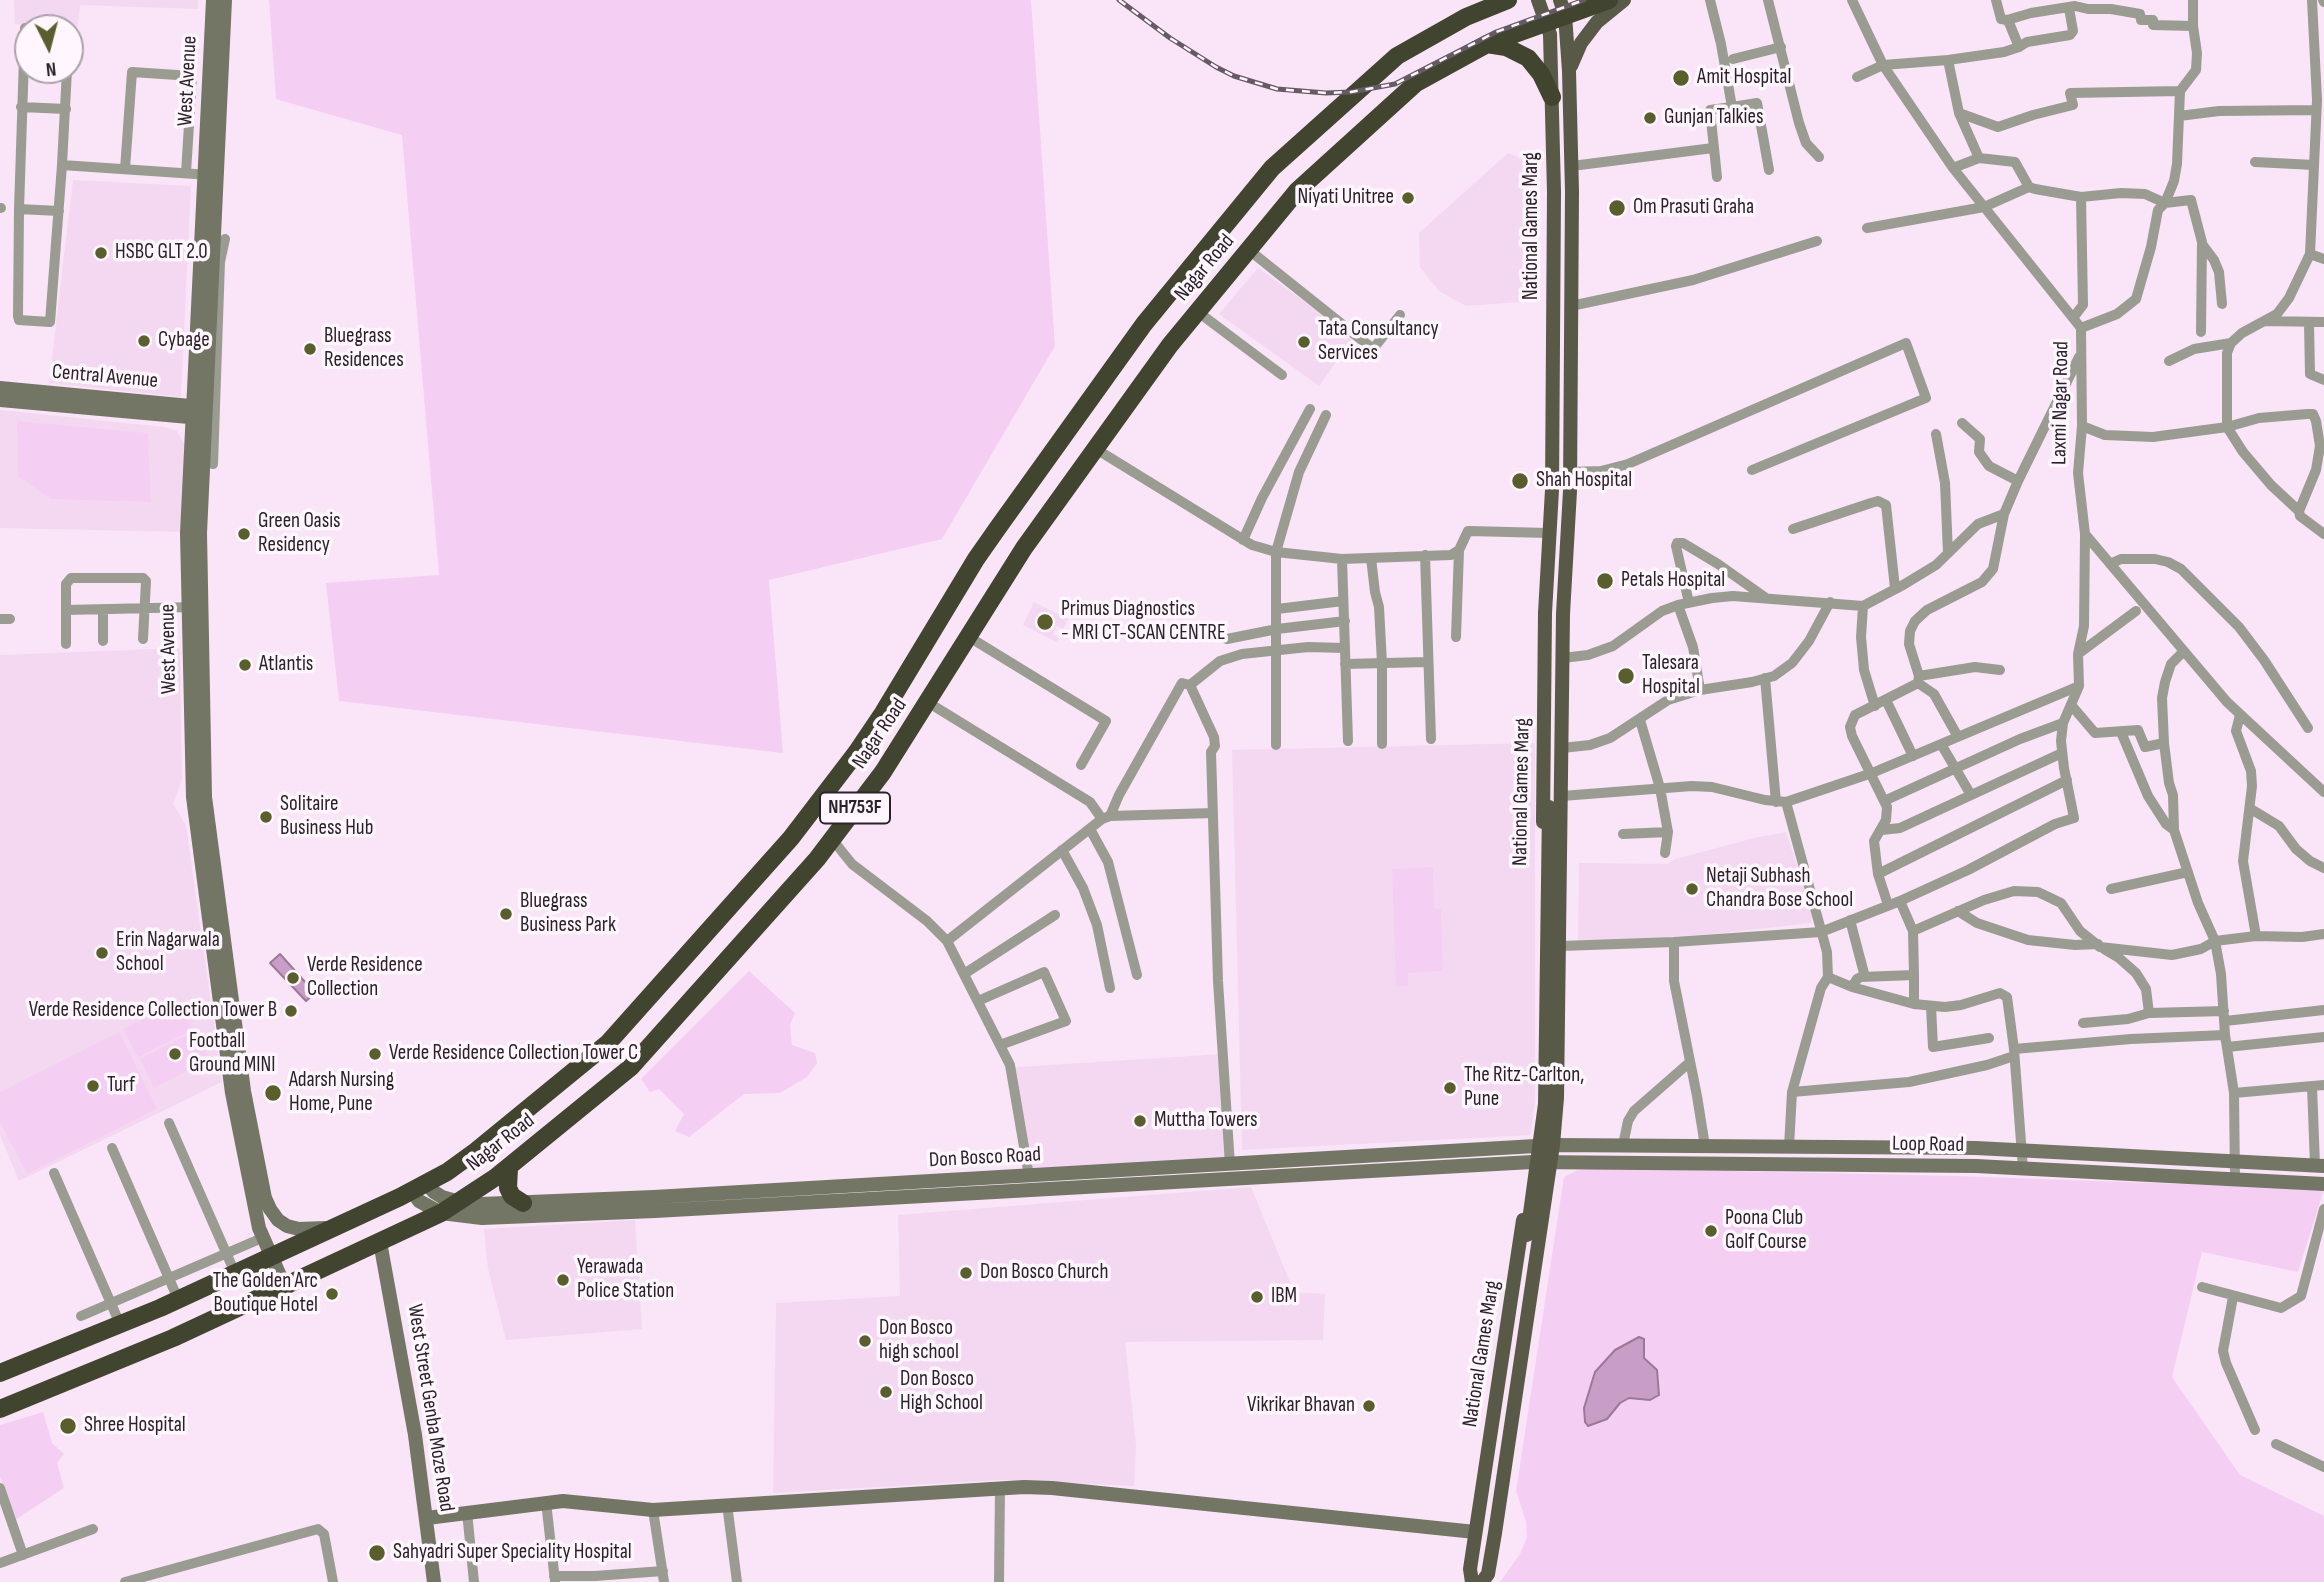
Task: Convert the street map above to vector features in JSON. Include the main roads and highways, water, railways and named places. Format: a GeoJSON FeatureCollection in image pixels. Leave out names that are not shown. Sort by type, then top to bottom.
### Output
{"type":"FeatureCollection","features":[{"type":"Feature","properties":{"kind":"highway","name":"Nagar Road"},"geometry":{"type":"LineString","coordinates":[[0,1373],[178,1299],[338,1226],[418,1186],[476,1151],[608,1043],[791,838],[856,753],[976,559],[1137,333],[1272,168],[1397,56],[1466,17],[1508,0]]}},
{"type":"Feature","properties":{"kind":"highway","name":"Nagar Road"},"geometry":{"type":"LineString","coordinates":[[0,1409],[173,1338],[440,1213],[509,1168],[624,1073],[817,859],[883,772],[929,703],[1004,577],[1170,345],[1297,191],[1416,83],[1487,44],[1546,21],[1563,7],[1609,0]]}},
{"type":"Feature","properties":{"kind":"highway"},"geometry":{"type":"LineString","coordinates":[[1487,44],[1506,47],[1528,58],[1541,74],[1552,97]]}},
{"type":"Feature","properties":{"kind":"highway"},"geometry":{"type":"LineString","coordinates":[[509,1168],[506,1177],[508,1188],[512,1196],[523,1203]]}},
{"type":"Feature","properties":{"kind":"main road","name":"West Avenue"},"geometry":{"type":"LineString","coordinates":[[199,412],[211,385],[213,0]]}},
{"type":"Feature","properties":{"kind":"main road","name":"West Avenue"},"geometry":{"type":"LineString","coordinates":[[225,0],[211,175],[199,412],[200,533],[194,607],[193,797],[232,1093],[262,1238],[285,1287]]}},
{"type":"Feature","properties":{"kind":"main road","name":"National Games Marg"},"geometry":{"type":"LineString","coordinates":[[1472,1582],[1470,1569],[1475,1532],[1533,1155],[1539,1098],[1545,613],[1552,490],[1554,192],[1550,34],[1538,0]]}},
{"type":"Feature","properties":{"kind":"main road"},"geometry":{"type":"LineString","coordinates":[[1569,71],[1575,55],[1590,32],[1607,13],[1624,0]]}},
{"type":"Feature","properties":{"kind":"main road","name":"National Games Marg"},"geometry":{"type":"LineString","coordinates":[[1481,1582],[1488,1574],[1553,1145],[1557,1098],[1563,659],[1570,472],[1572,166],[1569,71],[1563,7]]}},
{"type":"Feature","properties":{"kind":"main road","name":"Central Avenue"},"geometry":{"type":"LineString","coordinates":[[0,388],[199,412]]}},
{"type":"Feature","properties":{"kind":"main road","name":"Central Avenue"},"geometry":{"type":"LineString","coordinates":[[0,400],[199,412]]}},
{"type":"Feature","properties":{"kind":"main road"},"geometry":{"type":"LineString","coordinates":[[1549,533],[1554,549],[1552,808]]}},
{"type":"Feature","properties":{"kind":"main road"},"geometry":{"type":"LineString","coordinates":[[1481,1582],[1530,1235],[1545,1104],[1560,549],[1568,533]]}},
{"type":"Feature","properties":{"kind":"main road","name":"West Avenue"},"geometry":{"type":"LineString","coordinates":[[194,607],[205,797],[244,1091],[265,1198],[278,1220],[287,1226],[315,1230],[338,1226]]}},
{"type":"Feature","properties":{"kind":"main road"},"geometry":{"type":"LineString","coordinates":[[1539,1098],[1557,1098]]}},
{"type":"Feature","properties":{"kind":"main road","name":"Don Bosco Road"},"geometry":{"type":"LineString","coordinates":[[440,1213],[482,1218],[655,1211],[1533,1155],[1553,1145]]}},
{"type":"Feature","properties":{"kind":"main road","name":"Loop Road"},"geometry":{"type":"LineString","coordinates":[[1553,1145],[2022,1150],[2319,1166]]}},
{"type":"Feature","properties":{"kind":"main road","name":"Don Bosco Road"},"geometry":{"type":"LineString","coordinates":[[418,1186],[460,1202],[523,1203],[1230,1165],[1533,1155]]}},
{"type":"Feature","properties":{"kind":"main road","name":"Loop Road"},"geometry":{"type":"LineString","coordinates":[[1533,1155],[1550,1163],[2023,1169],[2324,1184]]}},
{"type":"Feature","properties":{"kind":"main road"},"geometry":{"type":"LineString","coordinates":[[418,1186],[419,1201],[440,1213]]}},
{"type":"Feature","properties":{"kind":"main road"},"geometry":{"type":"LineString","coordinates":[[1472,1582],[1530,1235]]}},
{"type":"Feature","properties":{"kind":"main road","name":"West Street Genba Moze Road"},"geometry":{"type":"LineString","coordinates":[[380,1242],[415,1434],[435,1582]]}},
{"type":"Feature","properties":{"kind":"main road"},"geometry":{"type":"LineString","coordinates":[[427,1518],[563,1501],[653,1510],[1000,1487],[1052,1488],[1475,1532]]}},
{"type":"Feature","properties":{"kind":"railway"},"geometry":{"type":"LineString","coordinates":[[1119,0],[1170,38],[1234,76],[1277,89],[1326,93],[1351,92],[1395,84],[1496,32],[1584,0]]}},
{"type":"Feature","properties":{"kind":"place","name":"Amit Hospital"},"geometry":{"type":"Point","coordinates":[1681,78]}},
{"type":"Feature","properties":{"kind":"place","name":"Gunjan Talkies"},"geometry":{"type":"Point","coordinates":[1650,118]}},
{"type":"Feature","properties":{"kind":"place","name":"Niyati Unitree"},"geometry":{"type":"Point","coordinates":[1408,198]}},
{"type":"Feature","properties":{"kind":"place","name":"Om Prasuti Graha"},"geometry":{"type":"Point","coordinates":[1617,208]}},
{"type":"Feature","properties":{"kind":"place","name":"HSBC GLT 2.0"},"geometry":{"type":"Point","coordinates":[101,253]}},
{"type":"Feature","properties":{"kind":"place","name":"Cybage"},"geometry":{"type":"Point","coordinates":[144,341]}},
{"type":"Feature","properties":{"kind":"place","name":"Tata Consultancy Services"},"geometry":{"type":"Point","coordinates":[1304,342]}},
{"type":"Feature","properties":{"kind":"place","name":"Bluegrass Residences"},"geometry":{"type":"Point","coordinates":[310,349]}},
{"type":"Feature","properties":{"kind":"place","name":"Shah Hospital"},"geometry":{"type":"Point","coordinates":[1520,481]}},
{"type":"Feature","properties":{"kind":"place","name":"Green Oasis Residency"},"geometry":{"type":"Point","coordinates":[244,534]}},
{"type":"Feature","properties":{"kind":"place","name":"Petals Hospital"},"geometry":{"type":"Point","coordinates":[1605,581]}},
{"type":"Feature","properties":{"kind":"place","name":"Primus Diagnostics - MRI CT-SCAN CENTRE"},"geometry":{"type":"Point","coordinates":[1045,622]}},
{"type":"Feature","properties":{"kind":"place","name":"Atlantis"},"geometry":{"type":"Point","coordinates":[245,665]}},
{"type":"Feature","properties":{"kind":"place","name":"Talesara Hospital"},"geometry":{"type":"Point","coordinates":[1626,676]}},
{"type":"Feature","properties":{"kind":"place","name":"Solitaire Business Hub"},"geometry":{"type":"Point","coordinates":[266,817]}},
{"type":"Feature","properties":{"kind":"place","name":"Netaji Subhash Chandra Bose School"},"geometry":{"type":"Point","coordinates":[1692,889]}},
{"type":"Feature","properties":{"kind":"place","name":"Bluegrass Business Park"},"geometry":{"type":"Point","coordinates":[506,914]}},
{"type":"Feature","properties":{"kind":"place","name":"Erin Nagarwala School"},"geometry":{"type":"Point","coordinates":[102,953]}},
{"type":"Feature","properties":{"kind":"place","name":"Verde Residence Collection"},"geometry":{"type":"Point","coordinates":[293,978]}},
{"type":"Feature","properties":{"kind":"place","name":"Verde Residence Collection Tower B"},"geometry":{"type":"Point","coordinates":[291,1011]}},
{"type":"Feature","properties":{"kind":"place","name":"Football Ground MINI"},"geometry":{"type":"Point","coordinates":[175,1054]}},
{"type":"Feature","properties":{"kind":"place","name":"Verde Residence Collection Tower C"},"geometry":{"type":"Point","coordinates":[375,1054]}},
{"type":"Feature","properties":{"kind":"place","name":"Turf"},"geometry":{"type":"Point","coordinates":[93,1086]}},
{"type":"Feature","properties":{"kind":"place","name":"The Ritz-Carlton, Pune"},"geometry":{"type":"Point","coordinates":[1450,1088]}},
{"type":"Feature","properties":{"kind":"place","name":"Adarsh Nursing Home, Pune"},"geometry":{"type":"Point","coordinates":[273,1093]}},
{"type":"Feature","properties":{"kind":"place","name":"Muttha Towers"},"geometry":{"type":"Point","coordinates":[1140,1121]}},
{"type":"Feature","properties":{"kind":"place","name":"Poona Club Golf Course"},"geometry":{"type":"Point","coordinates":[1711,1231]}},
{"type":"Feature","properties":{"kind":"place","name":"Don Bosco Church"},"geometry":{"type":"Point","coordinates":[966,1273]}},
{"type":"Feature","properties":{"kind":"place","name":"Yerawada Police Station"},"geometry":{"type":"Point","coordinates":[563,1280]}},
{"type":"Feature","properties":{"kind":"place","name":"The Golden Arc Boutique Hotel"},"geometry":{"type":"Point","coordinates":[332,1294]}},
{"type":"Feature","properties":{"kind":"place","name":"IBM"},"geometry":{"type":"Point","coordinates":[1257,1297]}},
{"type":"Feature","properties":{"kind":"place","name":"Don Bosco high school"},"geometry":{"type":"Point","coordinates":[865,1341]}},
{"type":"Feature","properties":{"kind":"place","name":"Don Bosco High School"},"geometry":{"type":"Point","coordinates":[886,1392]}},
{"type":"Feature","properties":{"kind":"place","name":"Vikrikar Bhavan"},"geometry":{"type":"Point","coordinates":[1369,1406]}},
{"type":"Feature","properties":{"kind":"place","name":"Shree Hospital"},"geometry":{"type":"Point","coordinates":[68,1426]}},
{"type":"Feature","properties":{"kind":"place","name":"Sahyadri Super Speciality Hospital"},"geometry":{"type":"Point","coordinates":[377,1553]}}]}
